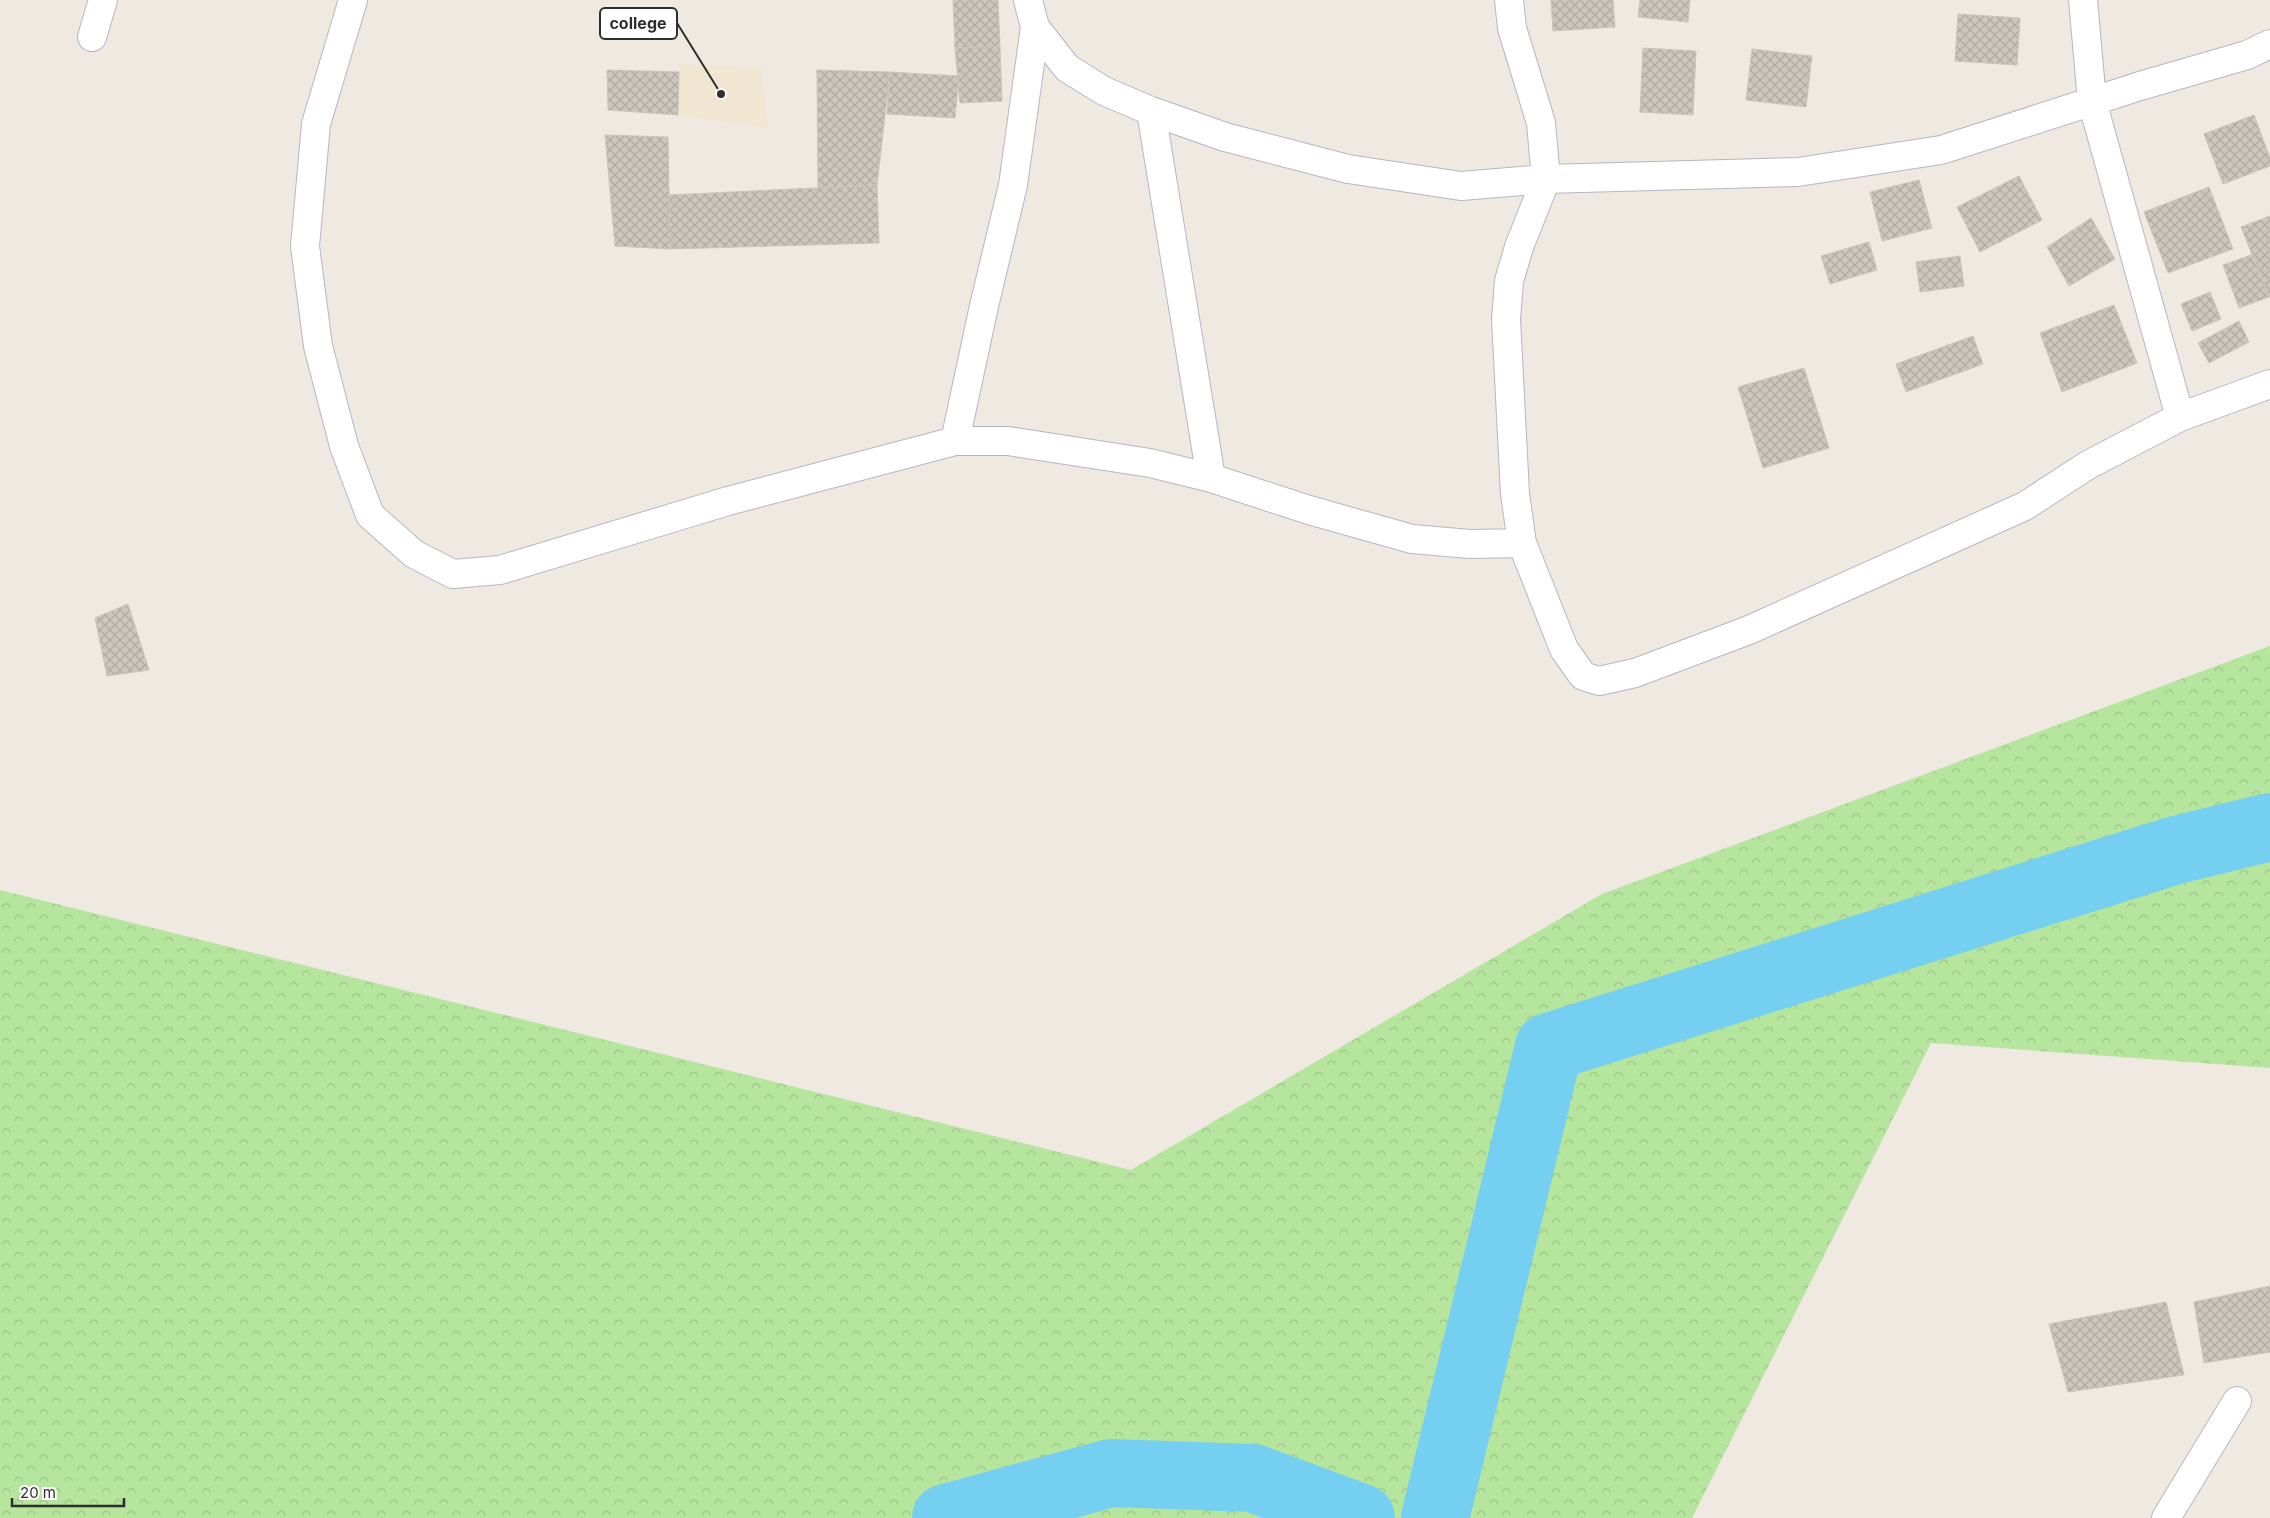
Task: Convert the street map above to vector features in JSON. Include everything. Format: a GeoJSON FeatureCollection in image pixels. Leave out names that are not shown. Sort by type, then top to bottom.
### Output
{"type":"FeatureCollection","features":[{"type":"Feature","properties":{"kind":"street"},"geometry":{"type":"LineString","coordinates":[[92,37],[104,0]]}},
{"type":"Feature","properties":{"kind":"street"},"geometry":{"type":"LineString","coordinates":[[352,0],[316,124],[305,246],[318,346],[344,446],[370,515],[414,554],[453,574],[500,570],[728,501],[955,441],[1018,442],[1150,463],[1211,478],[1309,510],[1412,539],[1470,544],[1522,543]]}},
{"type":"Feature","properties":{"kind":"street"},"geometry":{"type":"LineString","coordinates":[[955,441],[984,306],[1013,185],[1035,27],[1028,0]]}},
{"type":"Feature","properties":{"kind":"street"},"geometry":{"type":"LineString","coordinates":[[1509,0],[1512,28],[1541,123],[1546,179],[1519,246],[1509,281],[1506,319],[1515,494],[1522,543],[1564,649],[1583,676],[1599,681],[1635,673],[1749,630],[2025,506],[2088,465],[2180,418],[2270,384]]}},
{"type":"Feature","properties":{"kind":"street"},"geometry":{"type":"LineString","coordinates":[[2083,0],[2092,101],[2180,418]]}},
{"type":"Feature","properties":{"kind":"street"},"geometry":{"type":"LineString","coordinates":[[1035,27],[1067,68],[1104,92],[1151,111],[1226,136],[1348,169],[1461,186],[1546,179],[1807,170],[1941,150],[2092,101],[2247,55],[2270,44]]}},
{"type":"Feature","properties":{"kind":"street"},"geometry":{"type":"LineString","coordinates":[[1151,111],[1211,478]]}},
{"type":"Feature","properties":{"kind":"street"},"geometry":{"type":"LineString","coordinates":[[2166,1518],[2237,1401]]}},
{"type":"Feature","properties":{"kind":"shaded area"},"geometry":{"type":"Polygon","coordinates":[[[680,64],[761,68],[768,128],[678,115],[680,64]]]}},
{"type":"Feature","properties":{"kind":"green space"},"geometry":{"type":"Polygon","coordinates":[[[2270,646],[2270,1068],[1931,1043],[1692,1518],[0,1518],[0,890],[1131,1170],[1602,894],[2270,646]]]}},
{"type":"Feature","properties":{"kind":"building"},"geometry":{"type":"Polygon","coordinates":[[[953,0],[998,0],[1000,46],[955,48],[953,0]]]}},
{"type":"Feature","properties":{"kind":"building"},"geometry":{"type":"Polygon","coordinates":[[[1551,0],[1613,0],[1615,27],[1553,31],[1551,0]]]}},
{"type":"Feature","properties":{"kind":"building"},"geometry":{"type":"Polygon","coordinates":[[[1640,0],[1690,0],[1688,22],[1638,17],[1640,0]]]}},
{"type":"Feature","properties":{"kind":"building"},"geometry":{"type":"Polygon","coordinates":[[[1958,14],[2020,18],[2017,65],[1955,61],[1958,14]]]}},
{"type":"Feature","properties":{"kind":"building"},"geometry":{"type":"Polygon","coordinates":[[[1000,46],[1002,101],[960,103],[955,48],[1000,46]]]}},
{"type":"Feature","properties":{"kind":"building"},"geometry":{"type":"Polygon","coordinates":[[[1643,48],[1696,51],[1693,115],[1640,112],[1643,48]]]}},
{"type":"Feature","properties":{"kind":"building"},"geometry":{"type":"Polygon","coordinates":[[[1752,49],[1812,56],[1806,107],[1746,100],[1752,49]]]}},
{"type":"Feature","properties":{"kind":"building"},"geometry":{"type":"Polygon","coordinates":[[[607,70],[679,72],[678,115],[608,110],[607,70]]]}},
{"type":"Feature","properties":{"kind":"building"},"geometry":{"type":"Polygon","coordinates":[[[817,70],[890,72],[877,185],[818,188],[817,70]]]}},
{"type":"Feature","properties":{"kind":"building"},"geometry":{"type":"Polygon","coordinates":[[[890,72],[959,76],[955,118],[887,114],[890,72]]]}},
{"type":"Feature","properties":{"kind":"building"},"geometry":{"type":"Polygon","coordinates":[[[2254,115],[2270,158],[2270,166],[2223,184],[2204,134],[2254,115]]]}},
{"type":"Feature","properties":{"kind":"building"},"geometry":{"type":"Polygon","coordinates":[[[605,135],[668,137],[670,249],[615,246],[605,135]]]}},
{"type":"Feature","properties":{"kind":"building"},"geometry":{"type":"Polygon","coordinates":[[[2019,176],[2042,220],[1980,252],[1957,207],[2019,176]]]}},
{"type":"Feature","properties":{"kind":"building"},"geometry":{"type":"Polygon","coordinates":[[[1919,180],[1932,228],[1882,241],[1870,192],[1919,180]]]}},
{"type":"Feature","properties":{"kind":"building"},"geometry":{"type":"Polygon","coordinates":[[[877,185],[879,243],[670,249],[669,195],[877,185]]]}},
{"type":"Feature","properties":{"kind":"building"},"geometry":{"type":"Polygon","coordinates":[[[2209,187],[2233,249],[2168,273],[2144,212],[2209,187]]]}},
{"type":"Feature","properties":{"kind":"building"},"geometry":{"type":"Polygon","coordinates":[[[2270,216],[2270,297],[2269,297],[2241,227],[2270,216]]]}},
{"type":"Feature","properties":{"kind":"building"},"geometry":{"type":"Polygon","coordinates":[[[2091,218],[2115,259],[2069,286],[2047,247],[2091,218]]]}},
{"type":"Feature","properties":{"kind":"building"},"geometry":{"type":"Polygon","coordinates":[[[1869,242],[1877,270],[1830,284],[1821,256],[1869,242]]]}},
{"type":"Feature","properties":{"kind":"building"},"geometry":{"type":"Polygon","coordinates":[[[2254,254],[2269,297],[2239,308],[2223,265],[2254,254]]]}},
{"type":"Feature","properties":{"kind":"building"},"geometry":{"type":"Polygon","coordinates":[[[1960,256],[1964,286],[1920,292],[1916,262],[1960,256]]]}},
{"type":"Feature","properties":{"kind":"building"},"geometry":{"type":"Polygon","coordinates":[[[2210,292],[2221,319],[2192,331],[2181,304],[2210,292]]]}},
{"type":"Feature","properties":{"kind":"building"},"geometry":{"type":"Polygon","coordinates":[[[2114,305],[2137,363],[2062,392],[2040,333],[2114,305]]]}},
{"type":"Feature","properties":{"kind":"building"},"geometry":{"type":"Polygon","coordinates":[[[2239,321],[2249,342],[2209,363],[2198,343],[2239,321]]]}},
{"type":"Feature","properties":{"kind":"building"},"geometry":{"type":"Polygon","coordinates":[[[1973,336],[1983,364],[1906,392],[1896,364],[1973,336]]]}},
{"type":"Feature","properties":{"kind":"building"},"geometry":{"type":"Polygon","coordinates":[[[1804,368],[1829,448],[1763,468],[1738,387],[1804,368]]]}},
{"type":"Feature","properties":{"kind":"building"},"geometry":{"type":"Polygon","coordinates":[[[128,604],[149,670],[107,676],[95,618],[128,604]]]}},
{"type":"Feature","properties":{"kind":"building"},"geometry":{"type":"Polygon","coordinates":[[[2270,1286],[2270,1352],[2204,1363],[2194,1302],[2270,1286]]]}},
{"type":"Feature","properties":{"kind":"building"},"geometry":{"type":"Polygon","coordinates":[[[2166,1302],[2184,1375],[2068,1392],[2049,1324],[2166,1302]]]}},
{"type":"Feature","properties":{"kind":"waterway"},"geometry":{"type":"LineString","coordinates":[[1435,1518],[1549,1047],[2176,850],[2270,827]]}},
{"type":"Feature","properties":{"kind":"waterway"},"geometry":{"type":"LineString","coordinates":[[946,1518],[1111,1473],[1253,1478],[1361,1518]]}},
{"type":"Feature","properties":{"kind":"place","name":"college"},"geometry":{"type":"Point","coordinates":[721,94]}}]}
